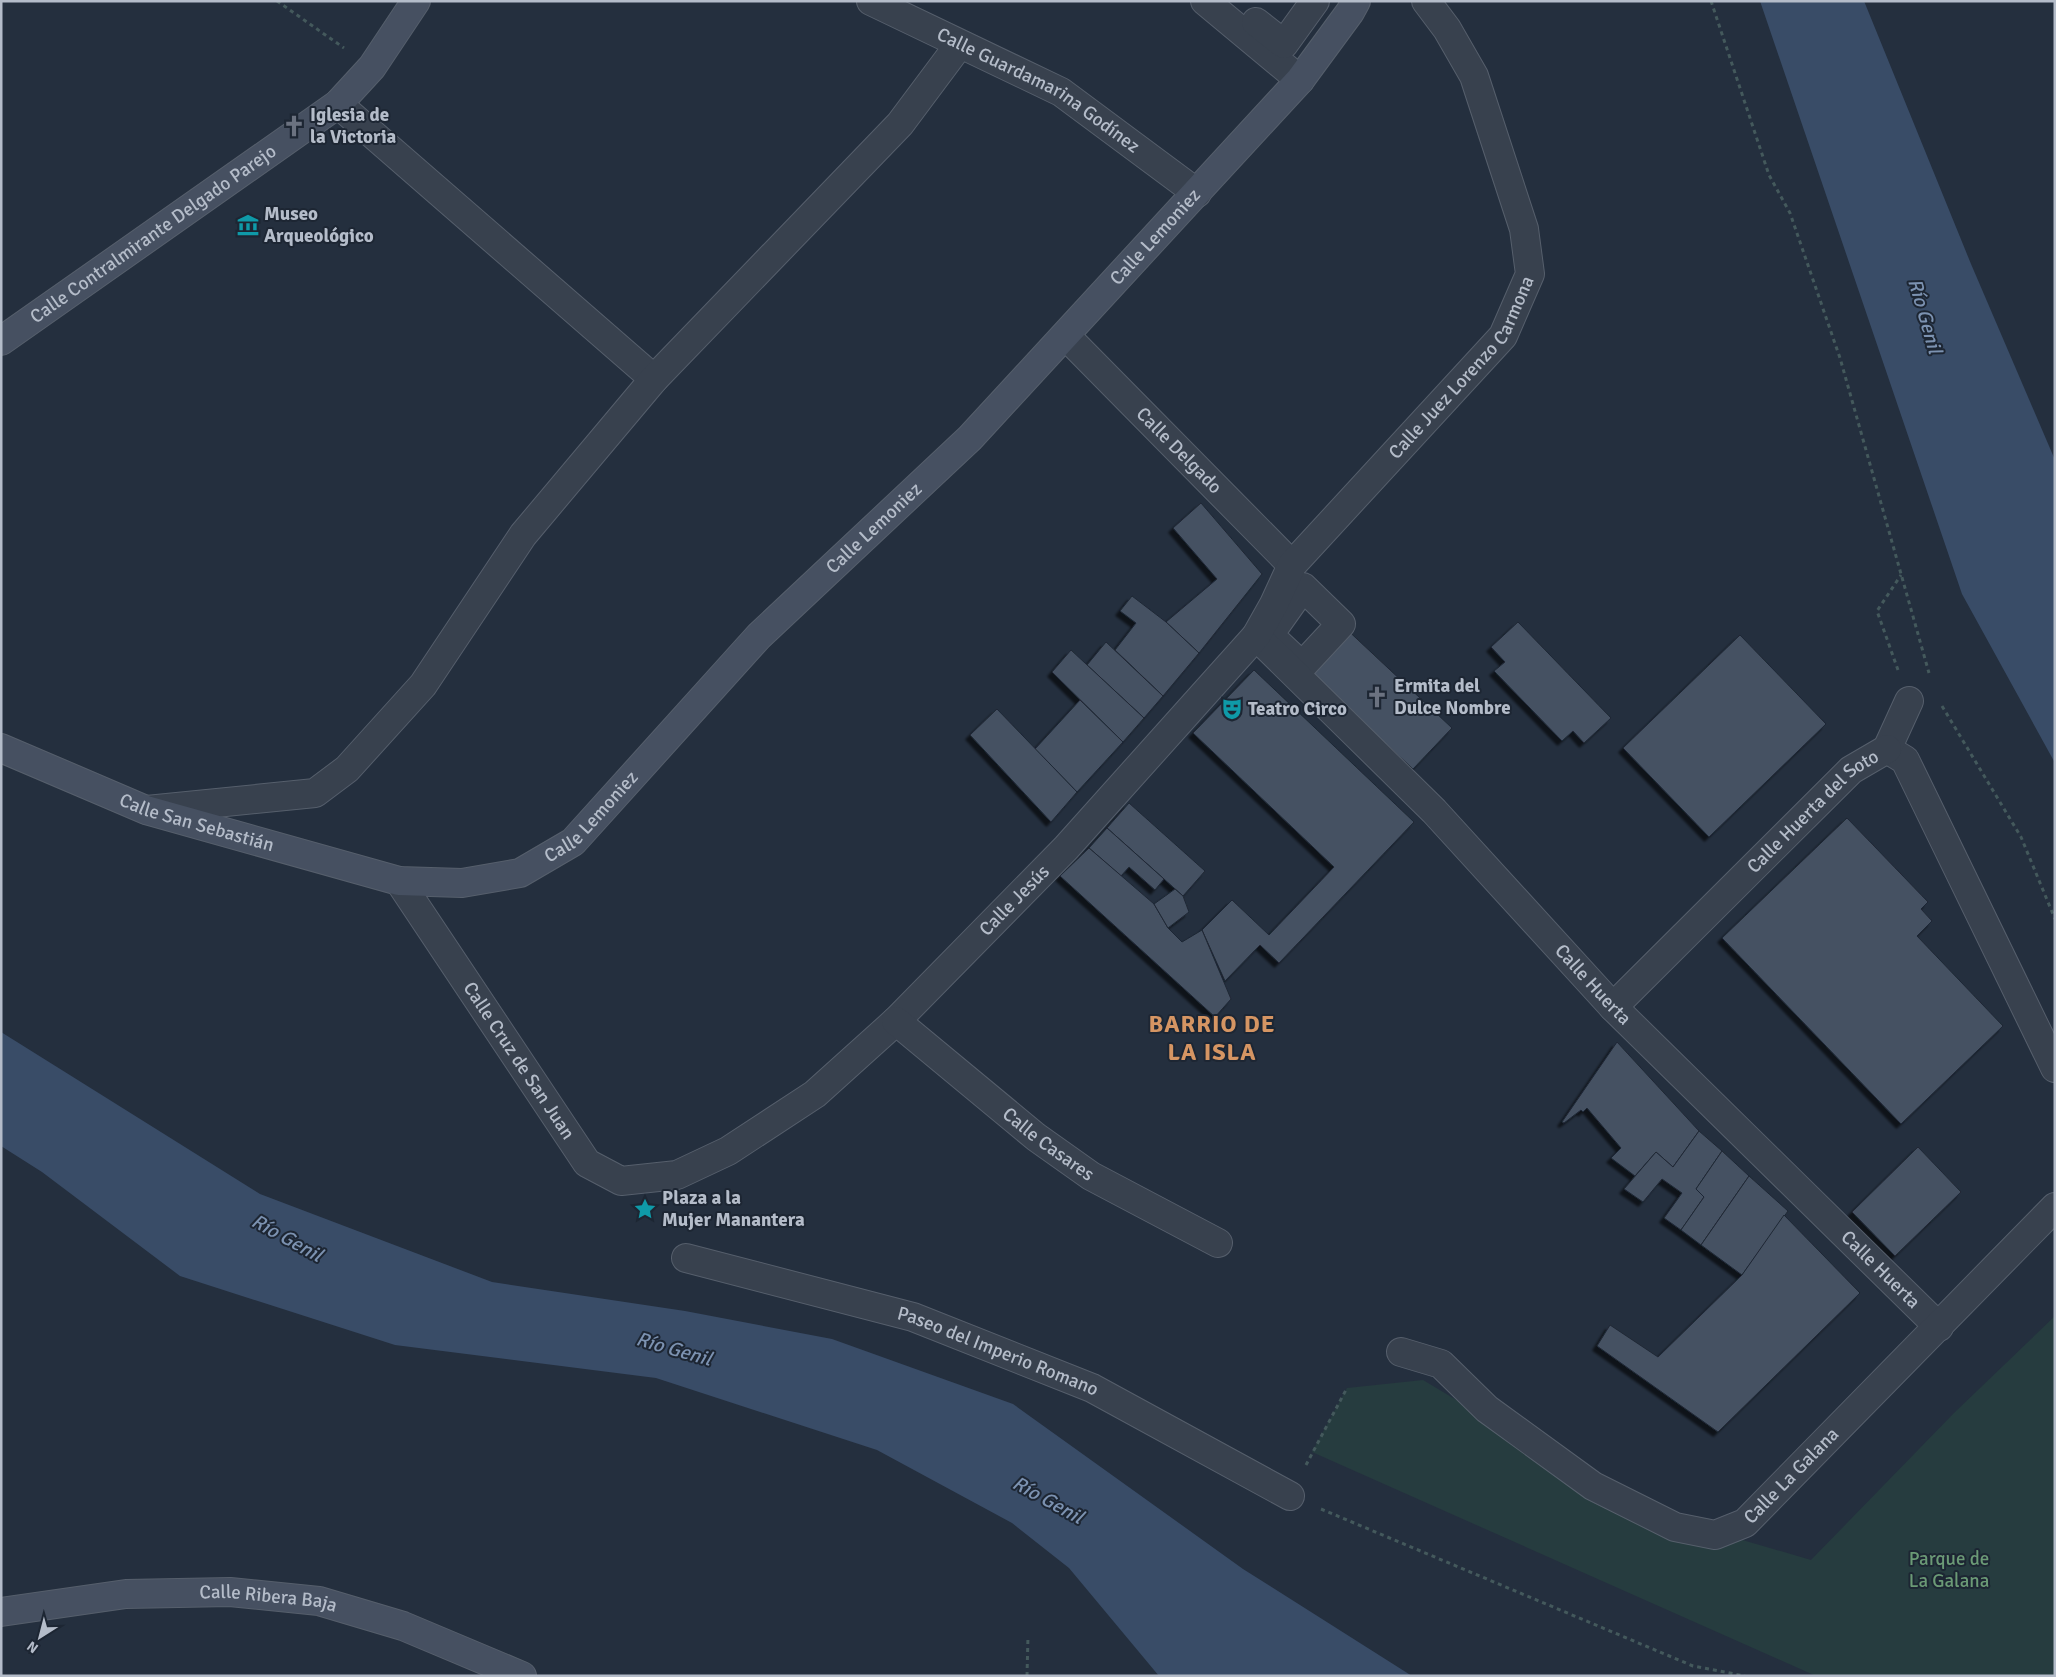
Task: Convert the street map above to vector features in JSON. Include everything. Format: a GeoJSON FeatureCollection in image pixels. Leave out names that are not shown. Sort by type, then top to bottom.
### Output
{"type":"FeatureCollection","features":[{"type":"Feature","properties":{"kind":"street","name":"Calle Contralmirante Delgado Parejo"},"geometry":{"type":"LineString","coordinates":[[1,341],[338,104],[372,67],[416,1]]}},
{"type":"Feature","properties":{"kind":"street","name":"Calle Guardamarina Godínez"},"geometry":{"type":"LineString","coordinates":[[871,1],[959,45],[1061,92],[1197,193]]}},
{"type":"Feature","properties":{"kind":"street"},"geometry":{"type":"LineString","coordinates":[[1205,1],[1300,80]]}},
{"type":"Feature","properties":{"kind":"street"},"geometry":{"type":"LineString","coordinates":[[1229,1],[1284,44],[1316,1]]}},
{"type":"Feature","properties":{"kind":"street","name":"Calle Lemoniez"},"geometry":{"type":"LineString","coordinates":[[399,881],[462,883],[520,873],[572,842],[759,636],[970,438],[1066,336],[1300,80],[1356,1]]}},
{"type":"Feature","properties":{"kind":"street","name":"Calle Juez Lorenzo Carmona"},"geometry":{"type":"LineString","coordinates":[[1292,565],[1503,336],[1530,274],[1524,228],[1474,76],[1447,29],[1426,1]]}},
{"type":"Feature","properties":{"kind":"street"},"geometry":{"type":"LineString","coordinates":[[146,810],[315,793],[346,769],[423,685],[523,535],[654,379],[900,124],[959,45]]}},
{"type":"Feature","properties":{"kind":"street"},"geometry":{"type":"LineString","coordinates":[[338,104],[654,379]]}},
{"type":"Feature","properties":{"kind":"street","name":"Calle Delgado"},"geometry":{"type":"LineString","coordinates":[[1066,336],[1292,565]]}},
{"type":"Feature","properties":{"kind":"street","name":"Calle Jesús"},"geometry":{"type":"LineString","coordinates":[[677,1174],[728,1150],[815,1094],[896,1021],[1066,848],[1256,636],[1274,604],[1292,565]]}},
{"type":"Feature","properties":{"kind":"street","name":"Calle Huerta"},"geometry":{"type":"LineString","coordinates":[[1256,636],[1434,812],[1613,1008],[1938,1327]]}},
{"type":"Feature","properties":{"kind":"street"},"geometry":{"type":"LineString","coordinates":[[1887,749],[1909,701]]}},
{"type":"Feature","properties":{"kind":"street","name":"Calle San Sebastián"},"geometry":{"type":"LineString","coordinates":[[1,748],[146,810],[399,881]]}},
{"type":"Feature","properties":{"kind":"street","name":"Calle Huerta del Soto"},"geometry":{"type":"LineString","coordinates":[[1613,1008],[1851,770],[1887,749],[1905,760],[2055,1068]]}},
{"type":"Feature","properties":{"kind":"street","name":"Calle Cruz de San Juan"},"geometry":{"type":"LineString","coordinates":[[399,881],[588,1163],[621,1181],[677,1174]]}},
{"type":"Feature","properties":{"kind":"street","name":"Calle Casares"},"geometry":{"type":"LineString","coordinates":[[896,1021],[1036,1136],[1091,1176],[1218,1243]]}},
{"type":"Feature","properties":{"kind":"street","name":"Calle La Galana"},"geometry":{"type":"LineString","coordinates":[[1401,1352],[1442,1364],[1487,1409],[1593,1486],[1675,1527],[1715,1535],[1745,1523],[2055,1207]]}},
{"type":"Feature","properties":{"kind":"street","name":"Paseo del Imperio Romano"},"geometry":{"type":"LineString","coordinates":[[686,1258],[913,1317],[1092,1388],[1290,1496]]}},
{"type":"Feature","properties":{"kind":"street","name":"Calle Ribera Baja"},"geometry":{"type":"LineString","coordinates":[[1,1612],[126,1594],[230,1592],[319,1601],[403,1626],[522,1676]]}},
{"type":"Feature","properties":{"kind":"path"},"geometry":{"type":"LineString","coordinates":[[277,1],[372,67]]}},
{"type":"Feature","properties":{"kind":"path"},"geometry":{"type":"LineString","coordinates":[[1710,1],[1769,175],[1790,213],[1840,358],[1929,674]]}},
{"type":"Feature","properties":{"kind":"path"},"geometry":{"type":"LineString","coordinates":[[1901,575],[1876,610],[1909,701]]}},
{"type":"Feature","properties":{"kind":"path"},"geometry":{"type":"LineString","coordinates":[[1939,701],[2021,837],[2055,919]]}},
{"type":"Feature","properties":{"kind":"path"},"geometry":{"type":"LineString","coordinates":[[1347,1388],[1290,1496],[1693,1666],[1745,1676]]}},
{"type":"Feature","properties":{"kind":"path"},"geometry":{"type":"LineString","coordinates":[[1027,1676],[1028,1636]]}},
{"type":"Feature","properties":{"kind":"green space","name":"Parque de La Galana"},"geometry":{"type":"Polygon","coordinates":[[[2055,1316],[2055,1676],[1816,1676],[1312,1452],[1347,1388],[1423,1380],[1640,1510],[1811,1560],[1954,1413],[2055,1316]]]}},
{"type":"Feature","properties":{"kind":"water","name":"Río Genil"},"geometry":{"type":"Polygon","coordinates":[[[1760,1],[1864,1],[1971,264],[2055,460],[2055,763],[1962,594],[1760,1]]]}},
{"type":"Feature","properties":{"kind":"water","name":"Río Genil"},"geometry":{"type":"Polygon","coordinates":[[[1,1032],[260,1194],[492,1282],[685,1311],[832,1339],[1013,1404],[1243,1569],[1412,1676],[1159,1676],[1069,1568],[1012,1523],[877,1450],[656,1378],[395,1345],[180,1276],[42,1172],[1,1146],[1,1032]]]}},
{"type":"Feature","properties":{"kind":"building"},"geometry":{"type":"Polygon","coordinates":[[[1201,503],[1262,574],[1199,653],[1166,622],[1217,579],[1173,528],[1201,503]]]}},
{"type":"Feature","properties":{"kind":"building"},"geometry":{"type":"Polygon","coordinates":[[[1132,596],[1166,622],[1199,653],[1163,696],[1115,650],[1136,623],[1120,611],[1132,596]]]}},
{"type":"Feature","properties":{"kind":"building"},"geometry":{"type":"Polygon","coordinates":[[[1518,622],[1611,718],[1584,743],[1573,731],[1562,741],[1494,671],[1505,662],[1491,647],[1518,622]]]}},
{"type":"Feature","properties":{"kind":"building","name":"Ermita del Dulce Nombre"},"geometry":{"type":"Polygon","coordinates":[[[1341,624],[1452,728],[1413,769],[1302,666],[1341,624]]]}},
{"type":"Feature","properties":{"kind":"building"},"geometry":{"type":"Polygon","coordinates":[[[1740,635],[1826,724],[1709,837],[1623,748],[1740,635]]]}},
{"type":"Feature","properties":{"kind":"building"},"geometry":{"type":"Polygon","coordinates":[[[1106,642],[1163,696],[1144,718],[1087,665],[1106,642]]]}},
{"type":"Feature","properties":{"kind":"building"},"geometry":{"type":"Polygon","coordinates":[[[1071,650],[1144,718],[1123,742],[1052,672],[1071,650]]]}},
{"type":"Feature","properties":{"kind":"building"},"geometry":{"type":"Polygon","coordinates":[[[1254,670],[1414,822],[1279,963],[1260,945],[1225,981],[1202,930],[1232,900],[1269,935],[1334,867],[1193,733],[1254,670]]]}},
{"type":"Feature","properties":{"kind":"building"},"geometry":{"type":"Polygon","coordinates":[[[1080,700],[1123,742],[1077,792],[1035,749],[1080,700]]]}},
{"type":"Feature","properties":{"kind":"building"},"geometry":{"type":"Polygon","coordinates":[[[997,709],[1077,792],[1051,822],[970,735],[997,709]]]}},
{"type":"Feature","properties":{"kind":"building"},"geometry":{"type":"Polygon","coordinates":[[[1129,803],[1205,871],[1183,896],[1107,828],[1129,803]]]}},
{"type":"Feature","properties":{"kind":"building"},"geometry":{"type":"Polygon","coordinates":[[[1847,818],[1928,902],[1921,909],[1932,921],[1917,936],[2003,1026],[1901,1124],[1722,938],[1847,818]]]}},
{"type":"Feature","properties":{"kind":"building"},"geometry":{"type":"Polygon","coordinates":[[[1107,828],[1164,879],[1155,890],[1129,867],[1121,876],[1089,848],[1107,828]]]}},
{"type":"Feature","properties":{"kind":"building"},"geometry":{"type":"Polygon","coordinates":[[[1089,848],[1154,904],[1168,928],[1182,942],[1202,930],[1231,999],[1215,1017],[1060,876],[1089,848]]]}},
{"type":"Feature","properties":{"kind":"building"},"geometry":{"type":"Polygon","coordinates":[[[1175,889],[1183,896],[1189,912],[1168,928],[1154,904],[1175,889]]]}},
{"type":"Feature","properties":{"kind":"building"},"geometry":{"type":"Polygon","coordinates":[[[1617,1042],[1699,1131],[1673,1167],[1656,1152],[1635,1176],[1611,1158],[1621,1148],[1587,1108],[1583,1112],[1581,1110],[1564,1123],[1562,1122],[1617,1042]]]}},
{"type":"Feature","properties":{"kind":"building"},"geometry":{"type":"Polygon","coordinates":[[[1699,1131],[1722,1151],[1696,1189],[1704,1197],[1681,1230],[1664,1218],[1682,1193],[1662,1179],[1643,1202],[1624,1189],[1656,1152],[1673,1167],[1699,1131]]]}},
{"type":"Feature","properties":{"kind":"building"},"geometry":{"type":"Polygon","coordinates":[[[1918,1147],[1961,1192],[1895,1256],[1852,1212],[1918,1147]]]}},
{"type":"Feature","properties":{"kind":"building"},"geometry":{"type":"Polygon","coordinates":[[[1722,1151],[1749,1176],[1701,1245],[1681,1230],[1704,1197],[1696,1189],[1722,1151]]]}},
{"type":"Feature","properties":{"kind":"building"},"geometry":{"type":"Polygon","coordinates":[[[1749,1176],[1788,1211],[1742,1275],[1701,1245],[1749,1176]]]}},
{"type":"Feature","properties":{"kind":"building"},"geometry":{"type":"Polygon","coordinates":[[[1784,1215],[1860,1293],[1718,1432],[1597,1346],[1610,1325],[1658,1357],[1742,1275],[1784,1215]]]}},
{"type":"Feature","properties":{"kind":"place","name":"Iglesia de la Victoria"},"geometry":{"type":"Point","coordinates":[294,126]}},
{"type":"Feature","properties":{"kind":"place","name":"Museo Arqueológico"},"geometry":{"type":"Point","coordinates":[248,225]}},
{"type":"Feature","properties":{"kind":"place","name":"Ermita del Dulce Nombre"},"geometry":{"type":"Point","coordinates":[1377,697]}},
{"type":"Feature","properties":{"kind":"place","name":"Teatro Circo"},"geometry":{"type":"Point","coordinates":[1232,709]}},
{"type":"Feature","properties":{"kind":"place","name":"Plaza a la Mujer Manantera"},"geometry":{"type":"Point","coordinates":[645,1209]}},
{"type":"Feature","properties":{"kind":"district","name":"BARRIO DE LA ISLA"},"geometry":{"type":"Point","coordinates":[1212,1038]}}]}
